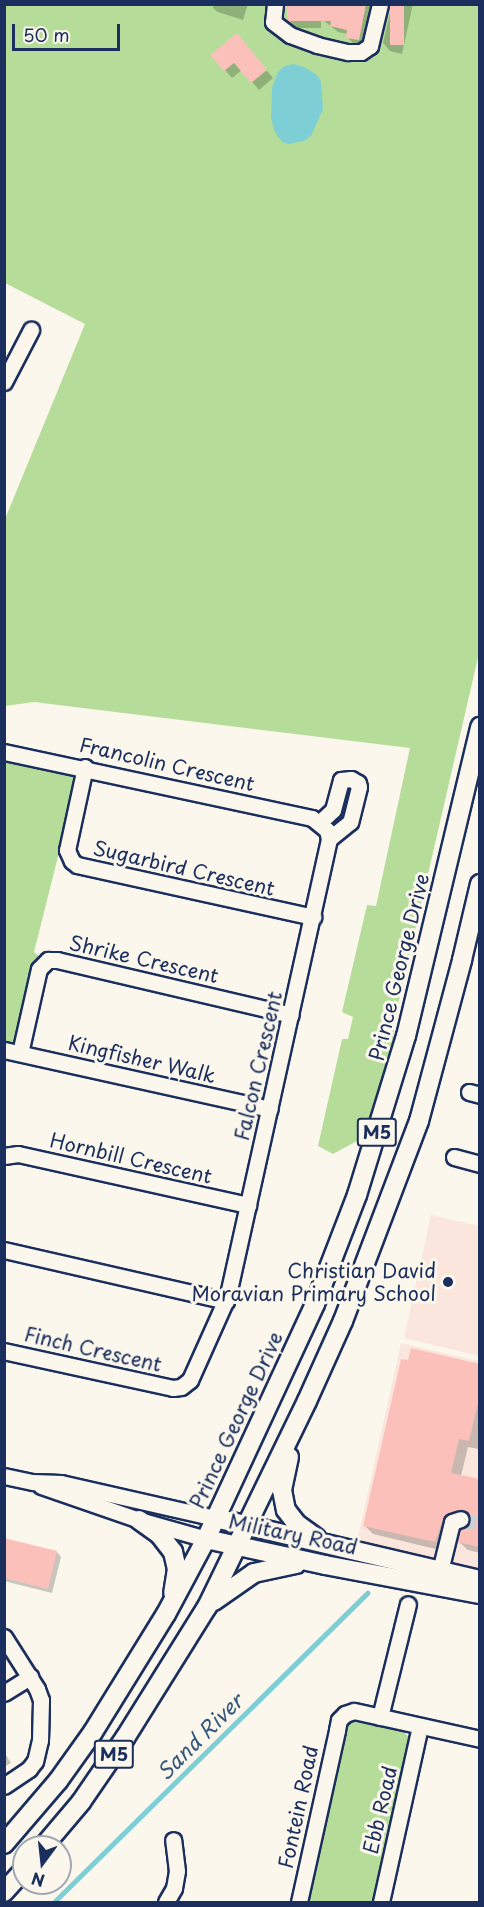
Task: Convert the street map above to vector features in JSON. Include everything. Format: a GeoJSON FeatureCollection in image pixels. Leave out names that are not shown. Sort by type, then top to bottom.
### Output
{"type":"FeatureCollection","features":[{"type":"Feature","properties":{"kind":"main road","name":"Prince George Drive"},"geometry":{"type":"LineString","coordinates":[[4,1844],[58,1781],[93,1732],[166,1614],[206,1539],[315,1304],[357,1195],[406,1036],[480,727]]}},
{"type":"Feature","properties":{"kind":"main road","name":"M5"},"geometry":{"type":"LineString","coordinates":[[53,1835],[81,1802],[118,1748],[207,1607],[307,1401],[343,1321],[419,1121],[480,884]]}},
{"type":"Feature","properties":{"kind":"main road"},"geometry":{"type":"LineString","coordinates":[[307,1401],[283,1479],[283,1500],[286,1510],[297,1524],[325,1544]]}},
{"type":"Feature","properties":{"kind":"main road","name":"Military Road"},"geometry":{"type":"LineString","coordinates":[[215,1518],[480,1580]]}},
{"type":"Feature","properties":{"kind":"main road"},"geometry":{"type":"LineString","coordinates":[[139,1520],[164,1539],[176,1561],[176,1581],[166,1614]]}},
{"type":"Feature","properties":{"kind":"main road","name":"Military Road"},"geometry":{"type":"LineString","coordinates":[[206,1539],[325,1565],[480,1594]]}},
{"type":"Feature","properties":{"kind":"main road"},"geometry":{"type":"LineString","coordinates":[[207,1607],[224,1592],[254,1573],[283,1565],[325,1565]]}},
{"type":"Feature","properties":{"kind":"street"},"geometry":{"type":"LineString","coordinates":[[275,4],[273,22],[290,35],[317,45],[348,52],[361,52],[370,46],[380,4]]}},
{"type":"Feature","properties":{"kind":"street"},"geometry":{"type":"LineString","coordinates":[[5,378],[31,330]]}},
{"type":"Feature","properties":{"kind":"street","name":"Francolin Crescent"},"geometry":{"type":"LineString","coordinates":[[4,752],[85,767],[312,818],[319,822]]}},
{"type":"Feature","properties":{"kind":"street","name":"Sugarbird Crescent"},"geometry":{"type":"LineString","coordinates":[[85,767],[67,850],[77,865],[313,917]]}},
{"type":"Feature","properties":{"kind":"street"},"geometry":{"type":"LineString","coordinates":[[351,779],[358,783],[359,787],[350,822],[329,839],[327,830],[319,822],[333,810],[341,780],[351,779]]}},
{"type":"Feature","properties":{"kind":"street","name":"Falcon Crescent"},"geometry":{"type":"LineString","coordinates":[[226,1301],[329,839]]}},
{"type":"Feature","properties":{"kind":"street","name":"Shrike Crescent"},"geometry":{"type":"LineString","coordinates":[[20,1053],[39,969],[48,960],[57,960],[291,1015]]}},
{"type":"Feature","properties":{"kind":"street","name":"Kingfisher Walk"},"geometry":{"type":"LineString","coordinates":[[4,1050],[270,1109]]}},
{"type":"Feature","properties":{"kind":"street","name":"Hornbill Crescent"},"geometry":{"type":"LineString","coordinates":[[4,1156],[18,1154],[248,1205]]}},
{"type":"Feature","properties":{"kind":"street"},"geometry":{"type":"LineString","coordinates":[[454,1157],[480,1164]]}},
{"type":"Feature","properties":{"kind":"street"},"geometry":{"type":"LineString","coordinates":[[4,1250],[226,1301]]}},
{"type":"Feature","properties":{"kind":"street","name":"Finch Crescent"},"geometry":{"type":"LineString","coordinates":[[4,1351],[172,1388],[181,1388],[192,1377],[226,1301]]}},
{"type":"Feature","properties":{"kind":"street","name":"Military Road"},"geometry":{"type":"LineString","coordinates":[[4,1476],[33,1482],[61,1483],[215,1518]]}},
{"type":"Feature","properties":{"kind":"street","name":"Military Road"},"geometry":{"type":"LineString","coordinates":[[33,1482],[57,1493],[206,1539]]}},
{"type":"Feature","properties":{"kind":"street"},"geometry":{"type":"LineString","coordinates":[[440,1571],[452,1522],[461,1519]]}},
{"type":"Feature","properties":{"kind":"street"},"geometry":{"type":"LineString","coordinates":[[408,1604],[380,1717],[480,1739]]}},
{"type":"Feature","properties":{"kind":"street"},"geometry":{"type":"LineString","coordinates":[[4,1637],[30,1677],[40,1700],[38,1750],[30,1769],[4,1786]]}},
{"type":"Feature","properties":{"kind":"street"},"geometry":{"type":"LineString","coordinates":[[4,1693],[30,1677]]}},
{"type":"Feature","properties":{"kind":"street","name":"Fontein Road"},"geometry":{"type":"LineString","coordinates":[[299,1902],[339,1720],[354,1711],[380,1717]]}},
{"type":"Feature","properties":{"kind":"street","name":"Ebb Road"},"geometry":{"type":"LineString","coordinates":[[381,1902],[420,1726]]}},
{"type":"Feature","properties":{"kind":"street"},"geometry":{"type":"LineString","coordinates":[[166,1902],[174,1888],[177,1871],[173,1840]]}},
{"type":"Feature","properties":{"kind":"shaded area","name":"Christian David Moravian Primary School"},"geometry":{"type":"Polygon","coordinates":[[[431,1215],[479,1226],[479,1356],[404,1338],[431,1215]]]}},
{"type":"Feature","properties":{"kind":"shaded area"},"geometry":{"type":"Polygon","coordinates":[[[401,1343],[479,1361],[479,1580],[355,1550],[401,1343]]]}},
{"type":"Feature","properties":{"kind":"green space"},"geometry":{"type":"Polygon","coordinates":[[[4,5],[479,5],[479,653],[396,1013],[392,1046],[366,1136],[333,1154],[318,1146],[342,1039],[348,1039],[353,1017],[342,1012],[367,905],[376,906],[410,748],[34,702],[5,706],[5,519],[85,324],[5,283],[4,5]]]}},
{"type":"Feature","properties":{"kind":"green space"},"geometry":{"type":"Polygon","coordinates":[[[5,758],[71,772],[76,785],[34,952],[42,959],[17,1040],[9,1044],[5,1044],[5,758]]]}},
{"type":"Feature","properties":{"kind":"green space"},"geometry":{"type":"Polygon","coordinates":[[[357,1720],[401,1730],[409,1737],[410,1749],[375,1902],[305,1902],[343,1731],[348,1723],[357,1720]]]}},
{"type":"Feature","properties":{"kind":"water"},"geometry":{"type":"Polygon","coordinates":[[[293,64],[304,67],[317,75],[321,82],[323,109],[311,136],[304,141],[288,144],[282,142],[275,132],[271,118],[272,88],[278,72],[285,66],[293,64]]]}},
{"type":"Feature","properties":{"kind":"building"},"geometry":{"type":"Polygon","coordinates":[[[286,4],[366,4],[359,40],[346,38],[347,30],[330,26],[331,21],[288,21],[286,4]]]}},
{"type":"Feature","properties":{"kind":"building"},"geometry":{"type":"Polygon","coordinates":[[[390,4],[404,4],[404,45],[390,45],[390,4]]]}},
{"type":"Feature","properties":{"kind":"building"},"geometry":{"type":"Polygon","coordinates":[[[237,33],[267,70],[251,83],[234,63],[224,71],[210,55],[237,33]]]}},
{"type":"Feature","properties":{"kind":"building"},"geometry":{"type":"Polygon","coordinates":[[[411,1348],[480,1364],[480,1395],[469,1441],[459,1439],[451,1473],[480,1479],[480,1547],[457,1542],[460,1530],[468,1526],[471,1520],[468,1512],[462,1509],[444,1516],[435,1542],[363,1526],[401,1359],[408,1360],[411,1348]]]}},
{"type":"Feature","properties":{"kind":"building"},"geometry":{"type":"Polygon","coordinates":[[[4,1538],[57,1551],[48,1589],[4,1578],[4,1538]]]}},
{"type":"Feature","properties":{"kind":"waterway","name":"Sand River"},"geometry":{"type":"LineString","coordinates":[[54,1902],[367,1593]]}},
{"type":"Feature","properties":{"kind":"tunnel"},"geometry":{"type":"LineString","coordinates":[[461,1519],[480,1524]]}},
{"type":"Feature","properties":{"kind":"place","name":"Christian David Moravian Primary School"},"geometry":{"type":"Point","coordinates":[448,1282]}}]}
